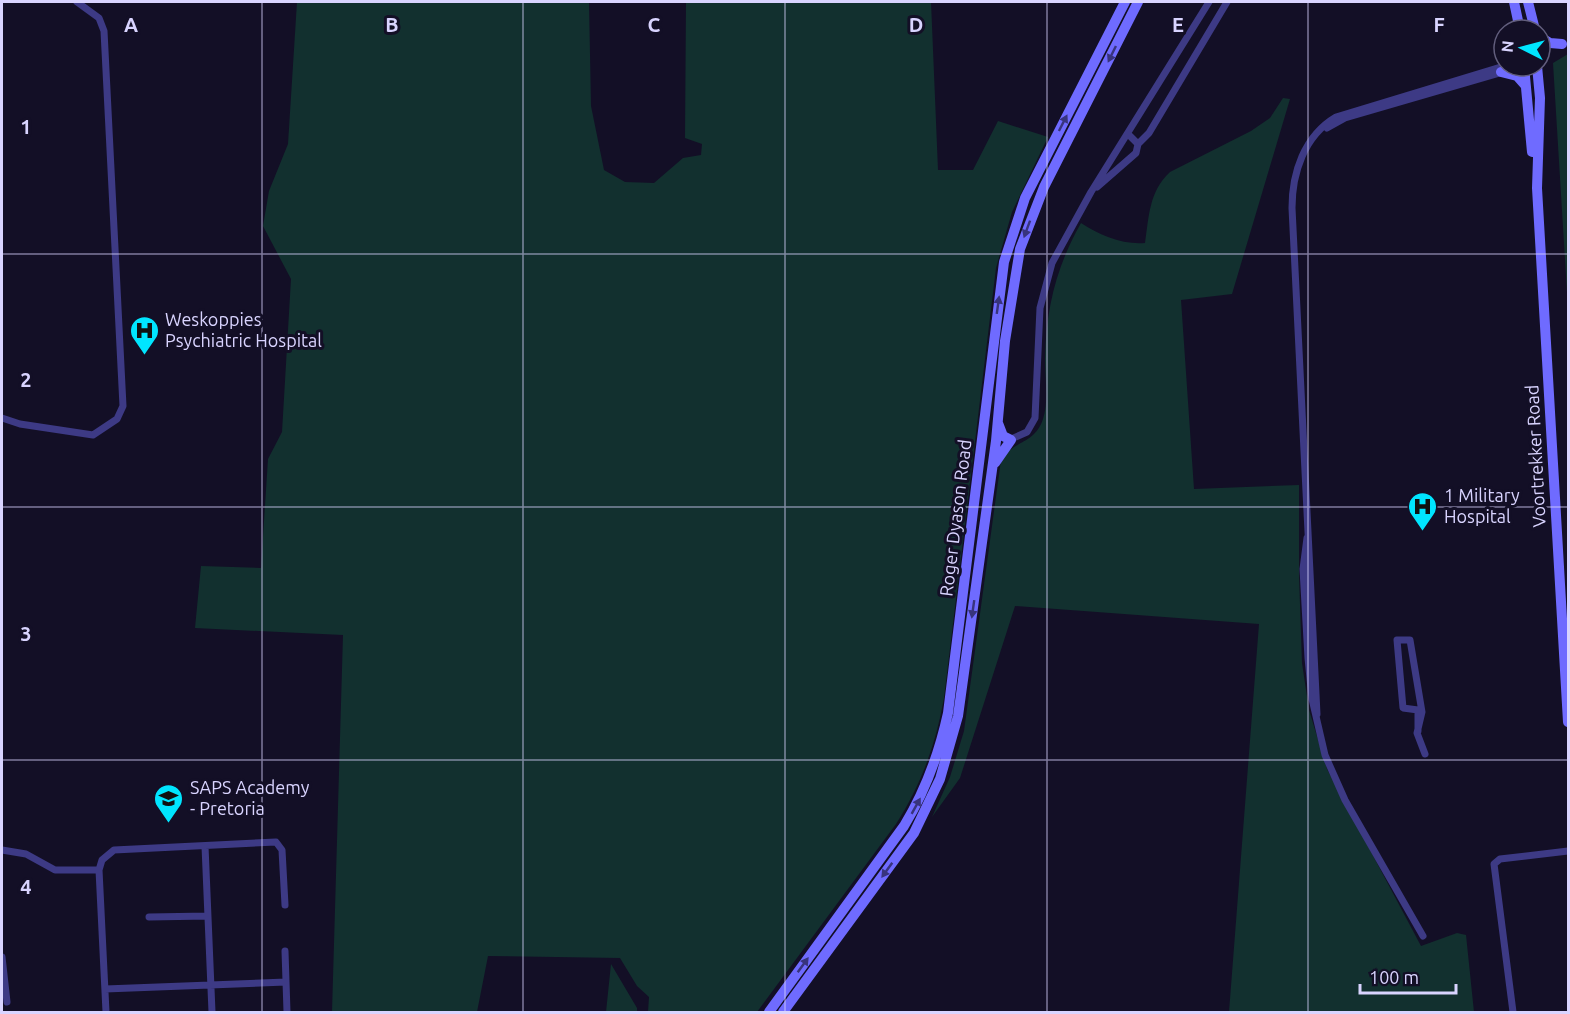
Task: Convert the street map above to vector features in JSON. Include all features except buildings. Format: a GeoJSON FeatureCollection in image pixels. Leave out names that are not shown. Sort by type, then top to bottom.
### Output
{"type":"FeatureCollection","features":[{"type":"Feature","properties":{"kind":"main road","name":"Roger Dyason Road"},"geometry":{"type":"LineString","coordinates":[[769,1012],[904,826],[927,783],[948,713],[1004,262],[1016,219],[1125,2]]}},
{"type":"Feature","properties":{"kind":"main road","name":"Roger Dyason Road"},"geometry":{"type":"LineString","coordinates":[[783,1012],[843,932],[924,816],[951,747],[958,716],[992,468],[992,441],[998,417],[1014,275],[1027,227],[1044,187],[1138,2]]}},
{"type":"Feature","properties":{"kind":"main road"},"geometry":{"type":"LineString","coordinates":[[1514,2],[1517,18]]}},
{"type":"Feature","properties":{"kind":"main road"},"geometry":{"type":"LineString","coordinates":[[1528,2],[1531,18]]}},
{"type":"Feature","properties":{"kind":"main road"},"geometry":{"type":"LineString","coordinates":[[1552,43],[1562,44]]}},
{"type":"Feature","properties":{"kind":"main road"},"geometry":{"type":"LineString","coordinates":[[1519,78],[1525,85]]}},
{"type":"Feature","properties":{"kind":"main road","name":"Voortrekker Road"},"geometry":{"type":"LineString","coordinates":[[1525,78],[1537,188],[1569,722]]}},
{"type":"Feature","properties":{"kind":"main road","name":"Voortrekker Road"},"geometry":{"type":"LineString","coordinates":[[1537,188],[1540,98],[1538,78]]}},
{"type":"Feature","properties":{"kind":"main road"},"geometry":{"type":"LineString","coordinates":[[963,603],[973,559],[992,441],[995,378],[993,337]]}},
{"type":"Feature","properties":{"kind":"main road"},"geometry":{"type":"LineString","coordinates":[[992,468],[1011,440],[1001,433],[998,417]]}},
{"type":"Feature","properties":{"kind":"main road"},"geometry":{"type":"LineString","coordinates":[[833,925],[843,932]]}},
{"type":"Feature","properties":{"kind":"street"},"geometry":{"type":"LineString","coordinates":[[2,418],[12,422],[93,435],[117,419],[123,406],[104,31],[99,18],[77,2]]}},
{"type":"Feature","properties":{"kind":"street"},"geometry":{"type":"LineString","coordinates":[[992,441],[1011,440],[1027,432],[1035,418],[1042,294],[1055,256],[1091,192],[1209,2]]}},
{"type":"Feature","properties":{"kind":"street"},"geometry":{"type":"LineString","coordinates":[[1091,192],[1136,153],[1138,144],[1152,127],[1227,2]]}},
{"type":"Feature","properties":{"kind":"street"},"geometry":{"type":"LineString","coordinates":[[1423,936],[1333,775],[1309,676],[1303,569],[1309,533],[1292,196],[1300,161],[1315,136],[1345,118],[1492,72]]}},
{"type":"Feature","properties":{"kind":"street"},"geometry":{"type":"LineString","coordinates":[[1128,134],[1138,144]]}},
{"type":"Feature","properties":{"kind":"street"},"geometry":{"type":"LineString","coordinates":[[1418,730],[1422,712],[1410,640],[1397,640],[1403,708],[1418,710],[1418,730],[1425,754]]}},
{"type":"Feature","properties":{"kind":"street"},"geometry":{"type":"LineString","coordinates":[[106,1012],[99,870],[102,860],[116,850],[279,844],[282,850],[285,905]]}},
{"type":"Feature","properties":{"kind":"street"},"geometry":{"type":"LineString","coordinates":[[205,846],[213,1012]]}},
{"type":"Feature","properties":{"kind":"street"},"geometry":{"type":"LineString","coordinates":[[2,850],[26,854],[55,870],[99,870]]}},
{"type":"Feature","properties":{"kind":"street"},"geometry":{"type":"LineString","coordinates":[[1512,1012],[1493,868],[1498,861],[1504,859],[1569,851]]}},
{"type":"Feature","properties":{"kind":"street"},"geometry":{"type":"LineString","coordinates":[[149,917],[208,916]]}},
{"type":"Feature","properties":{"kind":"street"},"geometry":{"type":"LineString","coordinates":[[285,951],[287,1012]]}},
{"type":"Feature","properties":{"kind":"street"},"geometry":{"type":"LineString","coordinates":[[2,957],[7,1002]]}},
{"type":"Feature","properties":{"kind":"street"},"geometry":{"type":"LineString","coordinates":[[105,989],[286,982]]}},
{"type":"Feature","properties":{"kind":"green space"},"geometry":{"type":"Polygon","coordinates":[[[297,2],[589,2],[591,106],[604,170],[625,182],[654,183],[683,158],[701,155],[702,144],[685,138],[686,2],[931,2],[938,170],[973,170],[998,121],[1048,137],[1012,212],[996,268],[944,698],[932,748],[913,794],[896,824],[757,1012],[648,1012],[649,997],[637,986],[620,958],[488,956],[477,1012],[332,1012],[343,635],[195,628],[201,566],[261,568],[268,459],[282,432],[291,279],[263,226],[269,191],[288,144],[297,2]]]}},
{"type":"Feature","properties":{"kind":"green space"},"geometry":{"type":"Polygon","coordinates":[[[1568,54],[1568,309],[1553,63],[1568,54]]]}},
{"type":"Feature","properties":{"kind":"green space"},"geometry":{"type":"Polygon","coordinates":[[[1283,98],[1290,99],[1232,294],[1181,300],[1194,489],[1299,485],[1302,663],[1309,710],[1327,769],[1421,946],[1457,933],[1466,935],[1474,1012],[1229,1012],[1259,624],[1015,606],[960,778],[932,817],[950,777],[964,731],[1001,460],[1012,449],[1030,438],[1043,419],[1046,397],[1046,341],[1050,306],[1059,272],[1072,239],[1081,223],[1111,238],[1145,243],[1154,196],[1163,179],[1170,172],[1251,131],[1270,118],[1283,98]]]}},
{"type":"Feature","properties":{"kind":"green space"},"geometry":{"type":"Polygon","coordinates":[[[611,964],[637,1008],[637,1012],[606,1012],[611,964]]]}},
{"type":"Feature","properties":{"kind":"place","name":"Weskoppies Psychiatric Hospital"},"geometry":{"type":"Point","coordinates":[144,356]}},
{"type":"Feature","properties":{"kind":"place","name":"1 Military Hospital"},"geometry":{"type":"Point","coordinates":[1423,532]}},
{"type":"Feature","properties":{"kind":"place","name":"SAPS Academy - Pretoria"},"geometry":{"type":"Point","coordinates":[169,824]}}]}
